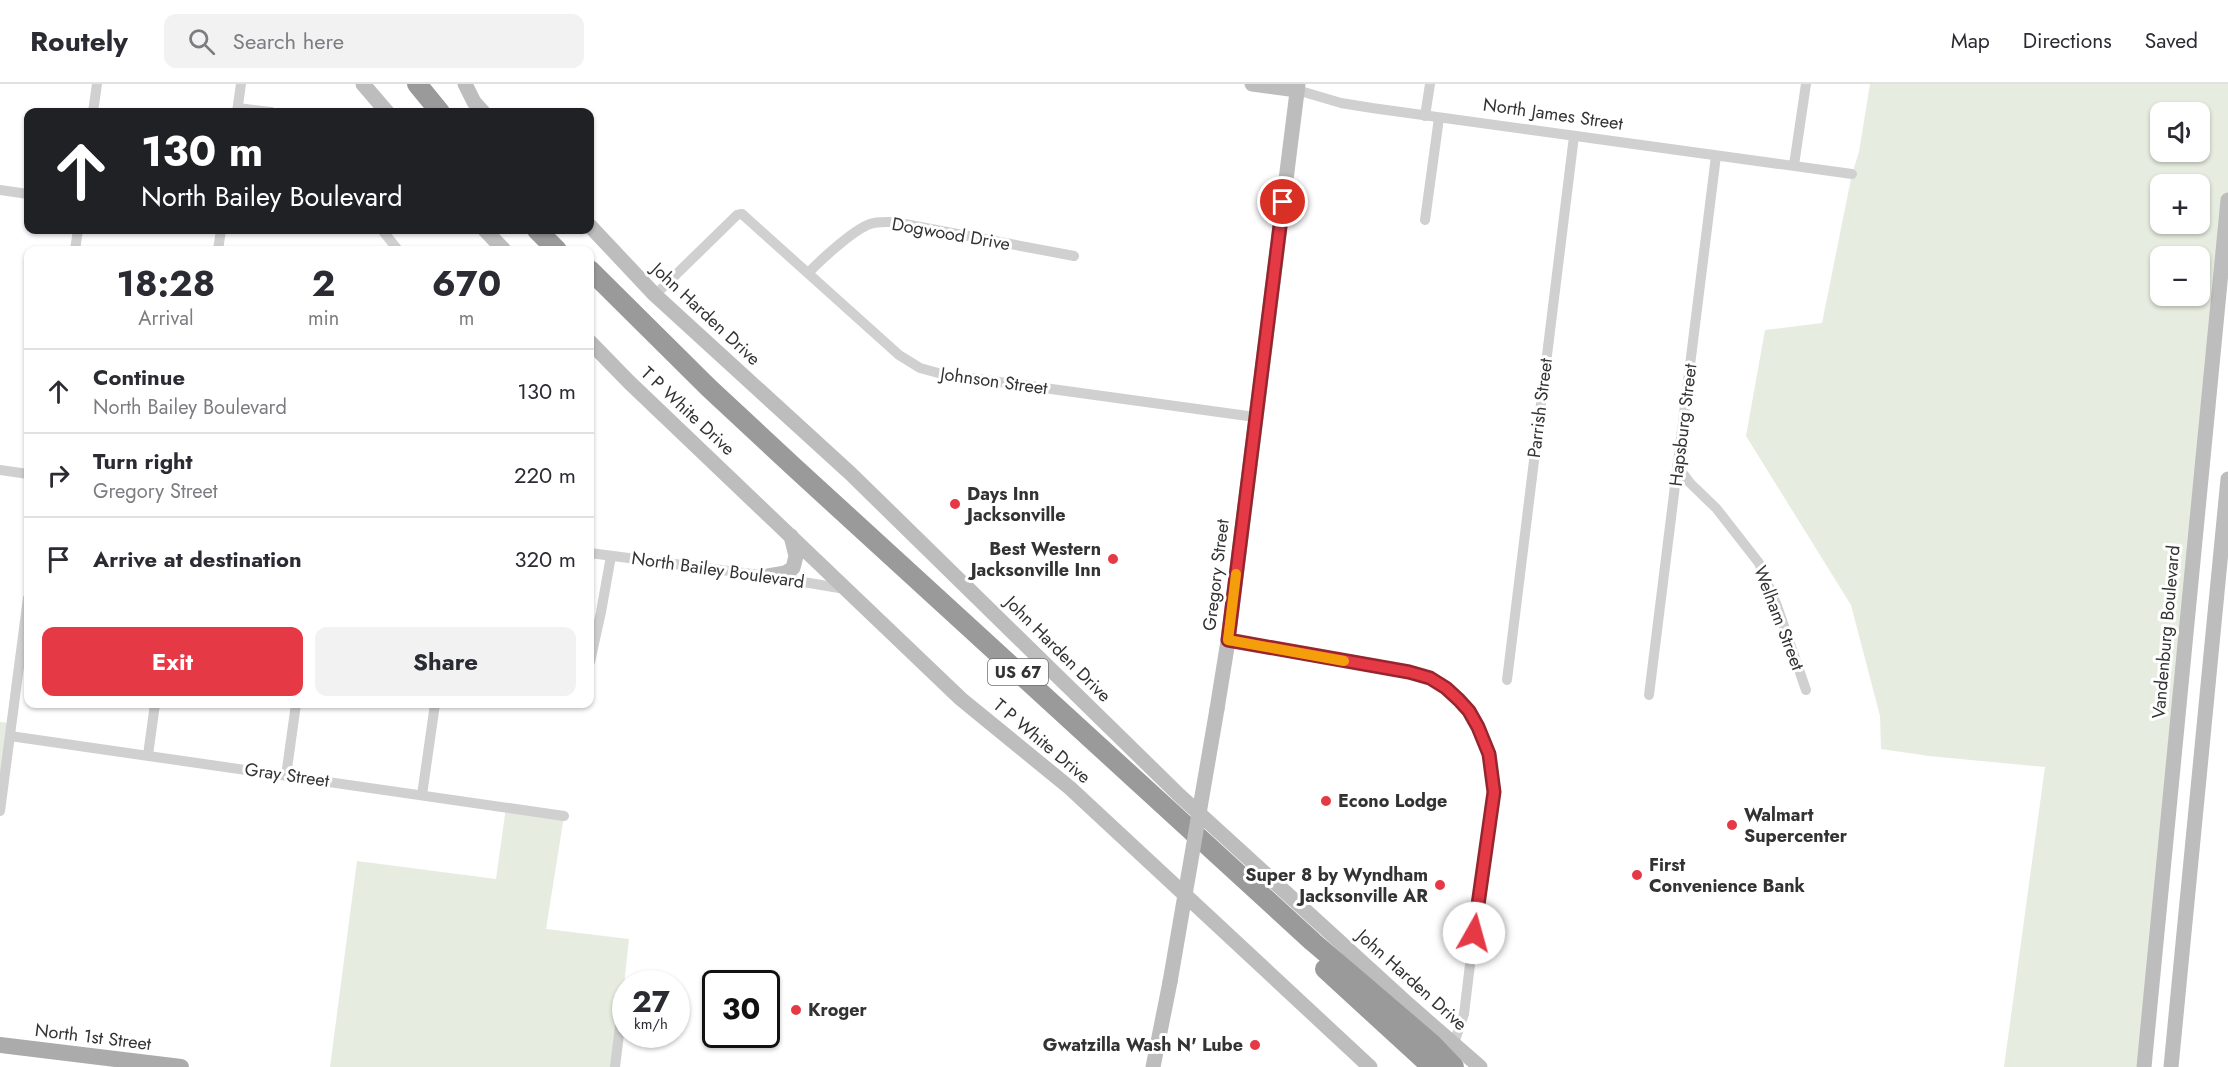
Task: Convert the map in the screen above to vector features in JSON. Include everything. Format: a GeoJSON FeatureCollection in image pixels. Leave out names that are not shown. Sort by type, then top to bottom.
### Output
{"type":"FeatureCollection","features":[{"type":"Feature","properties":{"kind":"highway"},"geometry":{"type":"LineString","coordinates":[[417,84],[437,108]]}},
{"type":"Feature","properties":{"kind":"highway"},"geometry":{"type":"LineString","coordinates":[[430,84],[449,108]]}},
{"type":"Feature","properties":{"kind":"highway"},"geometry":{"type":"LineString","coordinates":[[541,234],[553,246]]}},
{"type":"Feature","properties":{"kind":"highway"},"geometry":{"type":"LineString","coordinates":[[556,234],[566,246]]}},
{"type":"Feature","properties":{"kind":"highway","name":"US 67"},"geometry":{"type":"LineString","coordinates":[[594,274],[709,388],[812,484],[1313,942],[1431,1042],[1454,1067]]}},
{"type":"Feature","properties":{"kind":"highway","name":"US 67"},"geometry":{"type":"LineString","coordinates":[[594,289],[650,346],[1432,1067]]}},
{"type":"Feature","properties":{"kind":"highway"},"geometry":{"type":"LineString","coordinates":[[1431,1042],[1462,1067]]}},
{"type":"Feature","properties":{"kind":"main road"},"geometry":{"type":"LineString","coordinates":[[363,84],[384,108]]}},
{"type":"Feature","properties":{"kind":"main road"},"geometry":{"type":"LineString","coordinates":[[465,84],[479,108]]}},
{"type":"Feature","properties":{"kind":"main road","name":"North James Street"},"geometry":{"type":"LineString","coordinates":[[1252,84],[1297,87]]}},
{"type":"Feature","properties":{"kind":"main road","name":"Gregory Street"},"geometry":{"type":"LineString","coordinates":[[1153,1067],[1170,982],[1228,640],[1297,87]]}},
{"type":"Feature","properties":{"kind":"main road","name":"Vandenburg Boulevard"},"geometry":{"type":"LineString","coordinates":[[2144,1067],[2228,200]]}},
{"type":"Feature","properties":{"kind":"main road","name":"John Harden Drive"},"geometry":{"type":"LineString","coordinates":[[594,230],[655,295],[851,474],[1179,795],[1480,1067]]}},
{"type":"Feature","properties":{"kind":"main road"},"geometry":{"type":"LineString","coordinates":[[489,234],[500,246]]}},
{"type":"Feature","properties":{"kind":"main road","name":"T P White Drive"},"geometry":{"type":"LineString","coordinates":[[594,346],[961,699],[1070,788],[1212,923],[1370,1067]]}},
{"type":"Feature","properties":{"kind":"main road"},"geometry":{"type":"LineString","coordinates":[[2171,1067],[2228,479]]}},
{"type":"Feature","properties":{"kind":"main road"},"geometry":{"type":"LineString","coordinates":[[768,576],[785,573],[793,568],[796,556],[791,536]]}},
{"type":"Feature","properties":{"kind":"main road"},"geometry":{"type":"LineString","coordinates":[[2179,709],[2206,712]]}},
{"type":"Feature","properties":{"kind":"main road","name":"North 1st Street"},"geometry":{"type":"LineString","coordinates":[[0,1045],[181,1067]]}},
{"type":"Feature","properties":{"kind":"street"},"geometry":{"type":"LineString","coordinates":[[94,108],[97,84]]}},
{"type":"Feature","properties":{"kind":"street"},"geometry":{"type":"LineString","coordinates":[[237,108],[241,84]]}},
{"type":"Feature","properties":{"kind":"street"},"geometry":{"type":"LineString","coordinates":[[1425,116],[1430,84]]}},
{"type":"Feature","properties":{"kind":"street"},"geometry":{"type":"LineString","coordinates":[[1794,165],[1806,84]]}},
{"type":"Feature","properties":{"kind":"street","name":"North James Street"},"geometry":{"type":"LineString","coordinates":[[1297,87],[1341,103],[1852,174]]}},
{"type":"Feature","properties":{"kind":"street"},"geometry":{"type":"LineString","coordinates":[[1425,220],[1439,118]]}},
{"type":"Feature","properties":{"kind":"street","name":"Parrish Street"},"geometry":{"type":"LineString","coordinates":[[1507,680],[1574,136]]}},
{"type":"Feature","properties":{"kind":"street","name":"Hapsburg Street"},"geometry":{"type":"LineString","coordinates":[[1649,695],[1716,156]]}},
{"type":"Feature","properties":{"kind":"street"},"geometry":{"type":"LineString","coordinates":[[0,190],[24,193]]}},
{"type":"Feature","properties":{"kind":"street","name":"Johnson Street"},"geometry":{"type":"LineString","coordinates":[[655,295],[737,215],[742,214],[899,355],[933,372],[1255,417]]}},
{"type":"Feature","properties":{"kind":"street","name":"Dogwood Drive"},"geometry":{"type":"LineString","coordinates":[[809,272],[866,226],[881,221],[1074,256]]}},
{"type":"Feature","properties":{"kind":"street"},"geometry":{"type":"LineString","coordinates":[[385,234],[395,246]]}},
{"type":"Feature","properties":{"kind":"street","name":"Welham Street"},"geometry":{"type":"LineString","coordinates":[[1678,466],[1690,483],[1716,508],[1759,563],[1806,690]]}},
{"type":"Feature","properties":{"kind":"street"},"geometry":{"type":"LineString","coordinates":[[0,470],[24,473]]}},
{"type":"Feature","properties":{"kind":"street","name":"North Bailey Boulevard"},"geometry":{"type":"LineString","coordinates":[[594,554],[768,576],[846,589]]}},
{"type":"Feature","properties":{"kind":"street"},"geometry":{"type":"LineString","coordinates":[[594,644],[611,556]]}},
{"type":"Feature","properties":{"kind":"street"},"geometry":{"type":"LineString","coordinates":[[0,811],[24,629]]}},
{"type":"Feature","properties":{"kind":"street"},"geometry":{"type":"LineString","coordinates":[[1228,640],[1409,672],[1430,678],[1446,688],[1469,711],[1478,727],[1489,754],[1494,792],[1464,1014],[1454,1043]]}},
{"type":"Feature","properties":{"kind":"street"},"geometry":{"type":"LineString","coordinates":[[148,755],[154,708]]}},
{"type":"Feature","properties":{"kind":"street"},"geometry":{"type":"LineString","coordinates":[[286,776],[295,708]]}},
{"type":"Feature","properties":{"kind":"street"},"geometry":{"type":"LineString","coordinates":[[422,795],[434,708]]}},
{"type":"Feature","properties":{"kind":"street","name":"Gray Street"},"geometry":{"type":"LineString","coordinates":[[10,736],[564,816]]}},
{"type":"Feature","properties":{"kind":"street"},"geometry":{"type":"LineString","coordinates":[[615,1067],[617,1048]]}},
{"type":"Feature","properties":{"kind":"shaded area"},"geometry":{"type":"Polygon","coordinates":[[[1870,84],[2228,84],[2228,198],[2144,1067],[2004,1067],[2045,767],[1881,749],[1880,716],[1851,605],[1746,436],[1765,330],[1822,323],[1852,174],[1859,152],[1870,84]]]}},
{"type":"Feature","properties":{"kind":"shaded area"},"geometry":{"type":"Polygon","coordinates":[[[0,722],[12,723],[0,811],[0,722]]]}},
{"type":"Feature","properties":{"kind":"shaded area"},"geometry":{"type":"Polygon","coordinates":[[[506,807],[564,816],[546,929],[629,939],[626,970],[612,970],[612,1048],[617,1048],[615,1067],[330,1067],[357,861],[496,879],[506,807]]]}},
{"type":"Feature","properties":{"kind":"slow traffic"},"geometry":{"type":"LineString","coordinates":[[1236,574],[1228,640],[1344,661]]}},
{"type":"Feature","properties":{"kind":"place","name":"Days Inn Jacksonville"},"geometry":{"type":"Point","coordinates":[955,504]}},
{"type":"Feature","properties":{"kind":"place","name":"Best Western Jacksonville Inn"},"geometry":{"type":"Point","coordinates":[1113,559]}},
{"type":"Feature","properties":{"kind":"place","name":"Econo Lodge"},"geometry":{"type":"Point","coordinates":[1326,801]}},
{"type":"Feature","properties":{"kind":"place","name":"Walmart Supercenter"},"geometry":{"type":"Point","coordinates":[1732,825]}},
{"type":"Feature","properties":{"kind":"place","name":"First Convenience Bank"},"geometry":{"type":"Point","coordinates":[1637,875]}},
{"type":"Feature","properties":{"kind":"place","name":"Super 8 by Wyndham Jacksonville AR"},"geometry":{"type":"Point","coordinates":[1440,885]}},
{"type":"Feature","properties":{"kind":"place","name":"Kroger"},"geometry":{"type":"Point","coordinates":[796,1010]}},
{"type":"Feature","properties":{"kind":"place","name":"Gwatzilla Wash N' Lube"},"geometry":{"type":"Point","coordinates":[1255,1045]}},
{"type":"Feature","properties":{"kind":"route"},"geometry":{"type":"LineString","coordinates":[[1283,202],[1228,640],[1409,672],[1430,678],[1446,688],[1469,711],[1489,754],[1494,792],[1474,933]]}}]}
